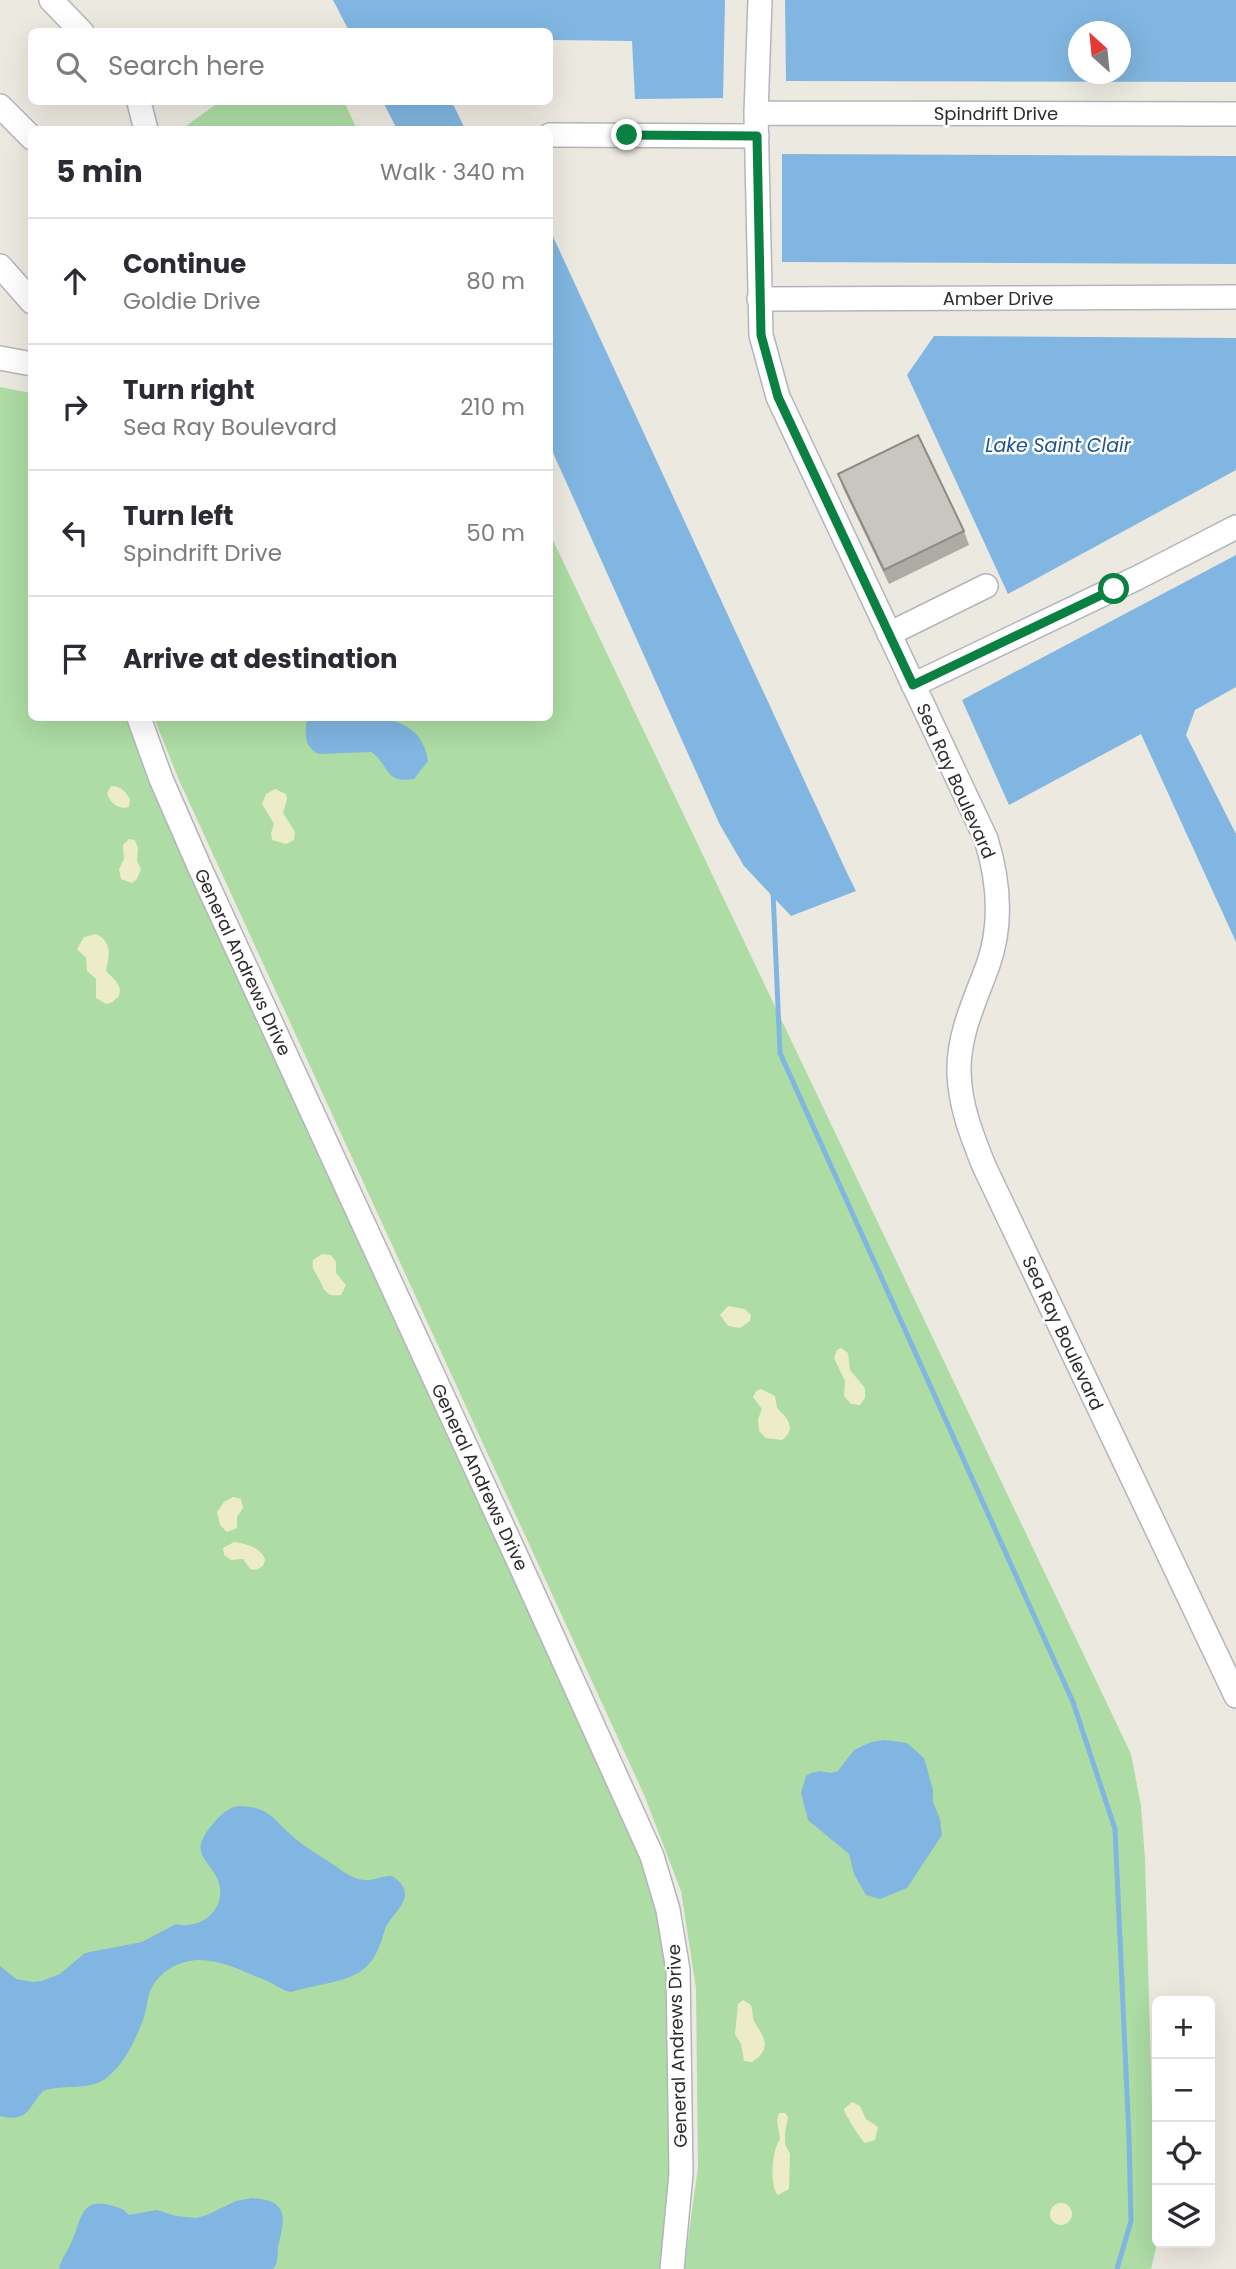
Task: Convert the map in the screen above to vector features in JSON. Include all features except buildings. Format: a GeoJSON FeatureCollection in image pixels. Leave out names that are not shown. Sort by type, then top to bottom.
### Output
{"type":"FeatureCollection","features":[{"type":"Feature","properties":{"kind":"street"},"geometry":{"type":"LineString","coordinates":[[51,0],[78,28]]}},
{"type":"Feature","properties":{"kind":"street","name":"Sea Ray Boulevard"},"geometry":{"type":"LineString","coordinates":[[760,0],[756,124],[761,335],[778,397],[986,839],[995,869],[998,901],[996,936],[989,963],[967,1017],[962,1043],[959,1073],[964,1108],[984,1166],[1236,1696]]}},
{"type":"Feature","properties":{"kind":"street"},"geometry":{"type":"LineString","coordinates":[[140,105],[145,126]]}},
{"type":"Feature","properties":{"kind":"street"},"geometry":{"type":"LineString","coordinates":[[0,106],[28,134]]}},
{"type":"Feature","properties":{"kind":"street","name":"Spindrift Drive"},"geometry":{"type":"LineString","coordinates":[[553,135],[756,124],[1236,114]]}},
{"type":"Feature","properties":{"kind":"street"},"geometry":{"type":"LineString","coordinates":[[0,266],[28,298]]}},
{"type":"Feature","properties":{"kind":"street","name":"Amber Drive"},"geometry":{"type":"LineString","coordinates":[[759,299],[1236,297]]}},
{"type":"Feature","properties":{"kind":"street"},"geometry":{"type":"LineString","coordinates":[[0,358],[28,363]]}},
{"type":"Feature","properties":{"kind":"street"},"geometry":{"type":"LineString","coordinates":[[913,685],[1139,577],[1236,527]]}},
{"type":"Feature","properties":{"kind":"street"},"geometry":{"type":"LineString","coordinates":[[889,634],[986,586]]}},
{"type":"Feature","properties":{"kind":"street","name":"General Andrews Drive"},"geometry":{"type":"LineString","coordinates":[[140,721],[160,779],[199,866],[652,1856],[668,1910],[678,1970],[681,2174],[672,2269]]}},
{"type":"Feature","properties":{"kind":"green space"},"geometry":{"type":"Polygon","coordinates":[[[215,105],[345,105],[356,126],[186,126],[215,105]]]}},
{"type":"Feature","properties":{"kind":"green space"},"geometry":{"type":"Polygon","coordinates":[[[0,387],[28,392],[28,721],[127,721],[150,784],[628,1824],[653,1893],[668,1981],[672,2176],[663,2269],[0,2269],[0,387]]]}},
{"type":"Feature","properties":{"kind":"green space"},"geometry":{"type":"Polygon","coordinates":[[[553,540],[1131,1754],[1141,1806],[1145,1859],[1152,2107],[1152,2248],[1156,2248],[1151,2269],[684,2269],[698,2167],[696,1988],[681,1891],[645,1797],[179,780],[155,721],[553,721],[553,540]]]}},
{"type":"Feature","properties":{"kind":"sand"},"geometry":{"type":"Polygon","coordinates":[[[111,786],[120,788],[127,794],[130,799],[129,807],[118,807],[112,803],[107,793],[111,786]]]}},
{"type":"Feature","properties":{"kind":"sand"},"geometry":{"type":"Polygon","coordinates":[[[275,789],[286,794],[283,813],[295,832],[294,840],[286,844],[272,840],[274,824],[262,804],[266,794],[275,789]]]}},
{"type":"Feature","properties":{"kind":"sand"},"geometry":{"type":"Polygon","coordinates":[[[129,839],[135,840],[138,848],[137,861],[141,869],[132,883],[121,879],[119,869],[124,859],[123,845],[129,839]]]}},
{"type":"Feature","properties":{"kind":"sand"},"geometry":{"type":"Polygon","coordinates":[[[96,934],[107,945],[109,954],[106,971],[120,989],[119,996],[106,1004],[96,998],[96,979],[87,971],[86,958],[77,949],[84,937],[96,934]]]}},
{"type":"Feature","properties":{"kind":"sand"},"geometry":{"type":"Polygon","coordinates":[[[322,1254],[331,1255],[336,1262],[336,1273],[346,1285],[341,1295],[327,1293],[314,1271],[313,1260],[322,1254]]]}},
{"type":"Feature","properties":{"kind":"sand"},"geometry":{"type":"Polygon","coordinates":[[[728,1306],[745,1309],[751,1315],[750,1321],[740,1328],[728,1326],[720,1315],[728,1306]]]}},
{"type":"Feature","properties":{"kind":"sand"},"geometry":{"type":"Polygon","coordinates":[[[841,1348],[848,1353],[850,1370],[865,1388],[865,1398],[860,1405],[851,1404],[844,1396],[845,1381],[834,1358],[837,1350],[841,1348]]]}},
{"type":"Feature","properties":{"kind":"sand"},"geometry":{"type":"Polygon","coordinates":[[[761,1389],[775,1396],[777,1408],[789,1423],[787,1436],[782,1440],[766,1438],[759,1431],[758,1419],[762,1409],[753,1397],[756,1391],[761,1389]]]}},
{"type":"Feature","properties":{"kind":"sand"},"geometry":{"type":"Polygon","coordinates":[[[233,1497],[241,1499],[243,1508],[237,1517],[237,1528],[227,1532],[220,1525],[217,1512],[224,1502],[233,1497]]]}},
{"type":"Feature","properties":{"kind":"sand"},"geometry":{"type":"Polygon","coordinates":[[[234,1542],[257,1549],[265,1560],[263,1566],[256,1570],[250,1569],[243,1559],[231,1560],[224,1555],[223,1548],[234,1542]]]}},
{"type":"Feature","properties":{"kind":"sand"},"geometry":{"type":"Polygon","coordinates":[[[743,2000],[751,2005],[754,2021],[765,2044],[762,2053],[752,2062],[744,2061],[741,2044],[735,2034],[738,2004],[743,2000]]]}},
{"type":"Feature","properties":{"kind":"sand"},"geometry":{"type":"Polygon","coordinates":[[[852,2102],[860,2106],[866,2119],[878,2127],[875,2140],[865,2143],[853,2126],[844,2109],[852,2102]]]}},
{"type":"Feature","properties":{"kind":"sand"},"geometry":{"type":"Polygon","coordinates":[[[779,2113],[785,2113],[788,2117],[785,2144],[790,2154],[789,2189],[778,2195],[773,2184],[773,2168],[780,2139],[777,2120],[779,2113]]]}},
{"type":"Feature","properties":{"kind":"sand"},"geometry":{"type":"Polygon","coordinates":[[[1061,2203],[1069,2206],[1072,2214],[1069,2222],[1061,2225],[1053,2222],[1050,2214],[1053,2206],[1061,2203]]]}},
{"type":"Feature","properties":{"kind":"water"},"geometry":{"type":"Polygon","coordinates":[[[333,0],[725,0],[723,98],[635,99],[632,41],[553,40],[553,28],[347,28],[333,0]]]}},
{"type":"Feature","properties":{"kind":"water"},"geometry":{"type":"Polygon","coordinates":[[[785,0],[1236,0],[1236,82],[1131,82],[1131,21],[1068,21],[1068,82],[786,81],[785,0]]]}},
{"type":"Feature","properties":{"kind":"water"},"geometry":{"type":"Polygon","coordinates":[[[385,105],[453,105],[464,126],[395,126],[385,105]]]}},
{"type":"Feature","properties":{"kind":"water"},"geometry":{"type":"Polygon","coordinates":[[[782,154],[1236,156],[1236,264],[782,262],[782,154]]]}},
{"type":"Feature","properties":{"kind":"water"},"geometry":{"type":"Polygon","coordinates":[[[553,236],[856,891],[791,916],[744,866],[720,825],[553,453],[553,236]]]}},
{"type":"Feature","properties":{"kind":"water","name":"Lake Saint Clair"},"geometry":{"type":"Polygon","coordinates":[[[934,336],[1236,338],[1236,470],[1008,594],[907,375],[934,336]]]}},
{"type":"Feature","properties":{"kind":"water"},"geometry":{"type":"Polygon","coordinates":[[[1236,555],[1236,687],[1195,710],[1186,735],[1236,834],[1236,942],[1141,734],[1009,805],[962,700],[1236,555]]]}},
{"type":"Feature","properties":{"kind":"water"},"geometry":{"type":"Polygon","coordinates":[[[307,721],[393,721],[412,730],[422,743],[428,761],[414,779],[397,779],[371,752],[319,754],[310,748],[306,734],[307,721]]]}},
{"type":"Feature","properties":{"kind":"water"},"geometry":{"type":"Polygon","coordinates":[[[885,1740],[907,1743],[924,1758],[942,1835],[907,1888],[880,1899],[866,1895],[854,1874],[849,1854],[808,1820],[801,1793],[806,1776],[820,1771],[838,1771],[854,1750],[871,1742],[885,1740]]]}},
{"type":"Feature","properties":{"kind":"water"},"geometry":{"type":"Polygon","coordinates":[[[238,1806],[267,1813],[303,1845],[351,1876],[368,1880],[392,1876],[402,1885],[405,1892],[402,1905],[388,1923],[373,1959],[364,1969],[350,1977],[291,1992],[224,1964],[206,1960],[182,1963],[163,1973],[154,1984],[133,2042],[124,2059],[105,2079],[91,2085],[43,2091],[22,2115],[10,2118],[0,2116],[0,1966],[16,1979],[42,1981],[60,1974],[85,1953],[142,1942],[176,1924],[193,1924],[207,1918],[217,1905],[220,1888],[201,1852],[201,1845],[204,1836],[218,1818],[238,1806]]]}},
{"type":"Feature","properties":{"kind":"water"},"geometry":{"type":"Polygon","coordinates":[[[252,2198],[272,2202],[281,2210],[283,2224],[273,2269],[59,2269],[82,2214],[92,2205],[115,2206],[129,2215],[157,2210],[196,2218],[236,2201],[252,2198]]]}},
{"type":"Feature","properties":{"kind":"waterway"},"geometry":{"type":"LineString","coordinates":[[773,892],[780,1053],[1073,1702],[1115,1829],[1131,2221],[1117,2269]]}},
{"type":"Feature","properties":{"kind":"route"},"geometry":{"type":"LineString","coordinates":[[627,135],[757,136],[761,335],[778,397],[913,685],[1114,589]]}}]}
